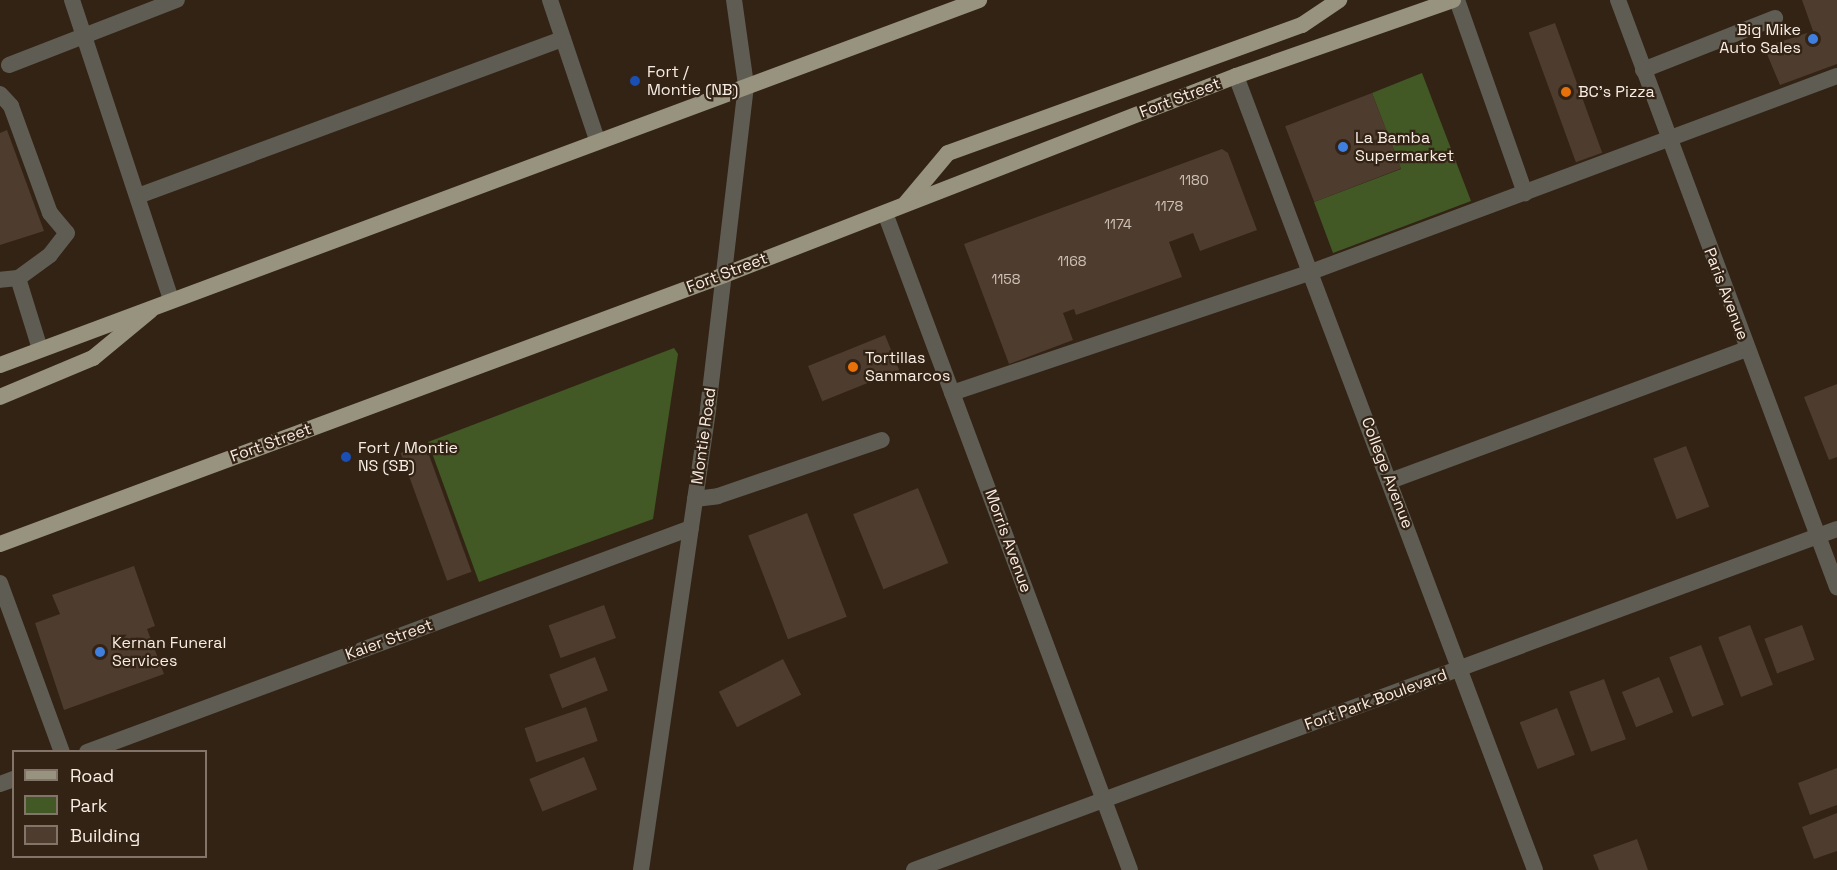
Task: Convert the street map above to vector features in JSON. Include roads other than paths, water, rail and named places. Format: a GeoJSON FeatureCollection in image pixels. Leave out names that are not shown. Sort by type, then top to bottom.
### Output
{"type":"FeatureCollection","features":[{"type":"Feature","properties":{"kind":"main road"},"geometry":{"type":"LineString","coordinates":[[0,365],[164,301],[980,0]]}},
{"type":"Feature","properties":{"kind":"main road"},"geometry":{"type":"LineString","coordinates":[[904,206],[948,153],[1302,25],[1339,0]]}},
{"type":"Feature","properties":{"kind":"main road","name":"Fort Street"},"geometry":{"type":"LineString","coordinates":[[0,544],[723,275],[1236,76],[1455,0]]}},
{"type":"Feature","properties":{"kind":"main road"},"geometry":{"type":"LineString","coordinates":[[0,397],[93,358],[164,301]]}},
{"type":"Feature","properties":{"kind":"street"},"geometry":{"type":"LineString","coordinates":[[72,0],[138,196],[164,301]]}},
{"type":"Feature","properties":{"kind":"street"},"geometry":{"type":"LineString","coordinates":[[9,65],[177,0]]}},
{"type":"Feature","properties":{"kind":"street"},"geometry":{"type":"LineString","coordinates":[[550,0],[597,140]]}},
{"type":"Feature","properties":{"kind":"street","name":"Montie Road"},"geometry":{"type":"LineString","coordinates":[[641,870],[695,499],[746,85],[734,0]]}},
{"type":"Feature","properties":{"kind":"street"},"geometry":{"type":"LineString","coordinates":[[1455,0],[1525,193]]}},
{"type":"Feature","properties":{"kind":"street","name":"Paris Avenue"},"geometry":{"type":"LineString","coordinates":[[1618,0],[1668,140],[1837,587]]}},
{"type":"Feature","properties":{"kind":"street"},"geometry":{"type":"LineString","coordinates":[[1643,70],[1775,18]]}},
{"type":"Feature","properties":{"kind":"street"},"geometry":{"type":"LineString","coordinates":[[138,196],[563,39]]}},
{"type":"Feature","properties":{"kind":"street","name":"College Avenue"},"geometry":{"type":"LineString","coordinates":[[1236,76],[1535,870]]}},
{"type":"Feature","properties":{"kind":"street"},"geometry":{"type":"LineString","coordinates":[[952,393],[1311,272],[1837,76]]}},
{"type":"Feature","properties":{"kind":"street"},"geometry":{"type":"LineString","coordinates":[[0,94],[11,106],[50,213],[67,234],[50,255],[18,278],[0,280]]}},
{"type":"Feature","properties":{"kind":"street","name":"Morris Avenue"},"geometry":{"type":"LineString","coordinates":[[885,213],[1130,870]]}},
{"type":"Feature","properties":{"kind":"street"},"geometry":{"type":"LineString","coordinates":[[18,278],[40,349]]}},
{"type":"Feature","properties":{"kind":"street"},"geometry":{"type":"LineString","coordinates":[[1390,482],[1747,349]]}},
{"type":"Feature","properties":{"kind":"street"},"geometry":{"type":"LineString","coordinates":[[695,499],[718,496],[882,440]]}},
{"type":"Feature","properties":{"kind":"street","name":"Kaier Street"},"geometry":{"type":"LineString","coordinates":[[92,750],[691,528]]}},
{"type":"Feature","properties":{"kind":"street","name":"Fort Park Boulevard"},"geometry":{"type":"LineString","coordinates":[[914,870],[1837,529]]}},
{"type":"Feature","properties":{"kind":"street"},"geometry":{"type":"LineString","coordinates":[[0,583],[61,750]]}},
{"type":"Feature","properties":{"kind":"place","name":"Big Mike Auto Sales"},"geometry":{"type":"Point","coordinates":[1813,39]}},
{"type":"Feature","properties":{"kind":"place","name":"Fort / Montie (NB)"},"geometry":{"type":"Point","coordinates":[635,81]}},
{"type":"Feature","properties":{"kind":"place","name":"BC's Pizza"},"geometry":{"type":"Point","coordinates":[1566,92]}},
{"type":"Feature","properties":{"kind":"place","name":"La Bamba Supermarket"},"geometry":{"type":"Point","coordinates":[1343,147]}},
{"type":"Feature","properties":{"kind":"place","name":"Tortillas Sanmarcos"},"geometry":{"type":"Point","coordinates":[853,367]}},
{"type":"Feature","properties":{"kind":"place","name":"Fort / Montie NS (SB)"},"geometry":{"type":"Point","coordinates":[346,457]}},
{"type":"Feature","properties":{"kind":"place","name":"Kernan Funeral Services"},"geometry":{"type":"Point","coordinates":[100,652]}}]}
